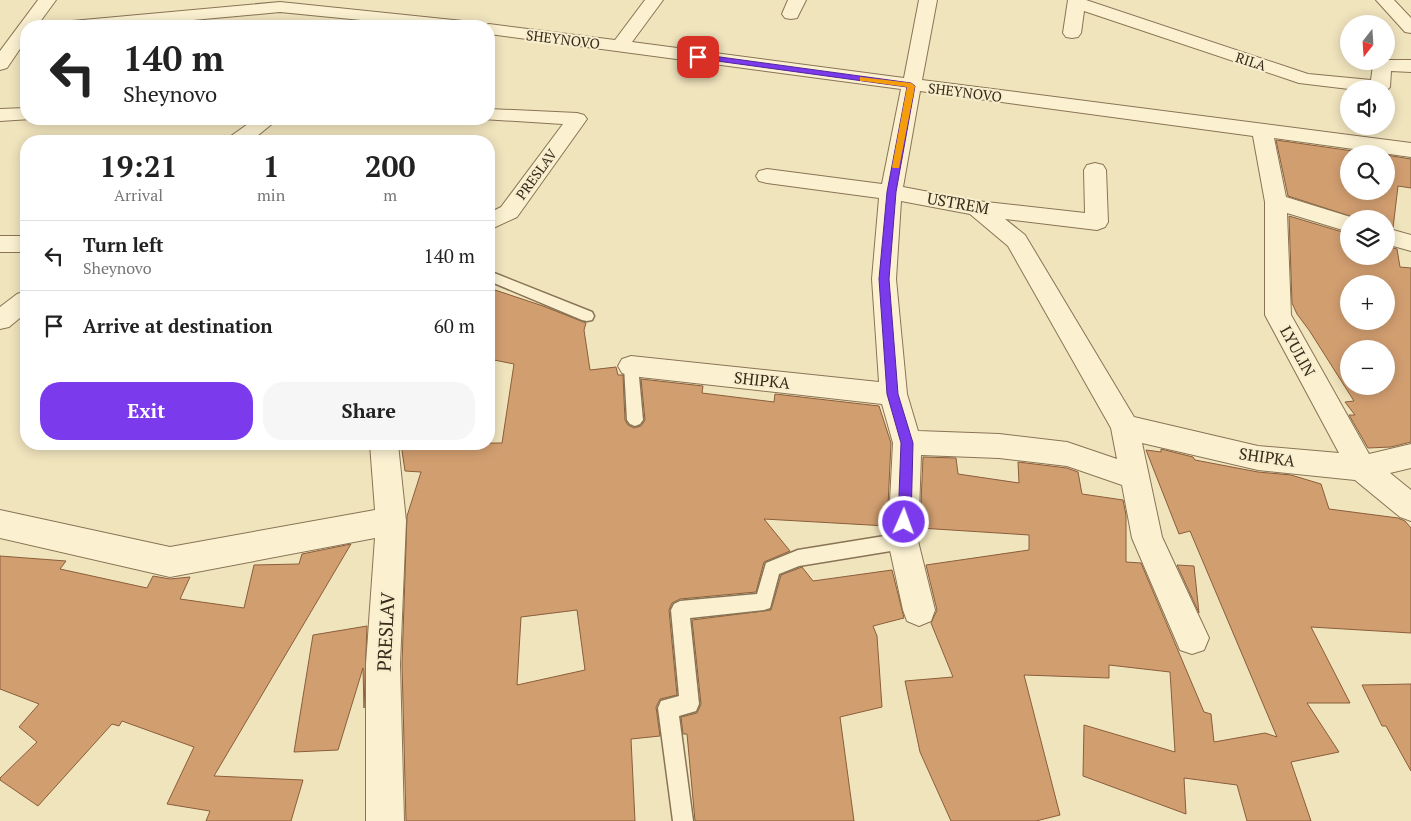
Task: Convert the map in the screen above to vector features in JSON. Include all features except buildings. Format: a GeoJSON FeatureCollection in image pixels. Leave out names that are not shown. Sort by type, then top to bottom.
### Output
{"type":"FeatureCollection","features":[{"type":"Feature","properties":{"kind":"street"},"geometry":{"type":"LineString","coordinates":[[33,20],[47,0]]}},
{"type":"Feature","properties":{"kind":"street"},"geometry":{"type":"LineString","coordinates":[[386,20],[411,0]]}},
{"type":"Feature","properties":{"kind":"street"},"geometry":{"type":"LineString","coordinates":[[620,46],[654,0]]}},
{"type":"Feature","properties":{"kind":"street"},"geometry":{"type":"LineString","coordinates":[[919,610],[904,541],[907,443],[893,394],[884,279],[891,192],[928,0]]}},
{"type":"Feature","properties":{"kind":"street"},"geometry":{"type":"LineString","coordinates":[[1385,0],[1411,28]]}},
{"type":"Feature","properties":{"kind":"street"},"geometry":{"type":"LineString","coordinates":[[1072,33],[1077,1]]}},
{"type":"Feature","properties":{"kind":"street","name":"RILA"},"geometry":{"type":"LineString","coordinates":[[1077,1],[1306,79],[1380,86],[1382,65],[1411,66]]}},
{"type":"Feature","properties":{"kind":"street"},"geometry":{"type":"LineString","coordinates":[[138,20],[280,7],[370,20]]}},
{"type":"Feature","properties":{"kind":"street","name":"SHEYNOVO"},"geometry":{"type":"LineString","coordinates":[[495,31],[1411,150]]}},
{"type":"Feature","properties":{"kind":"street"},"geometry":{"type":"LineString","coordinates":[[0,64],[20,37]]}},
{"type":"Feature","properties":{"kind":"street"},"geometry":{"type":"LineString","coordinates":[[0,115],[20,114]]}},
{"type":"Feature","properties":{"kind":"street","name":"PRESLAV"},"geometry":{"type":"LineString","coordinates":[[495,116],[577,119],[509,212],[495,219]]}},
{"type":"Feature","properties":{"kind":"street"},"geometry":{"type":"LineString","coordinates":[[246,135],[260,125]]}},
{"type":"Feature","properties":{"kind":"street","name":"LYULIN"},"geometry":{"type":"LineString","coordinates":[[1262,131],[1276,202],[1278,315],[1362,468],[1411,508]]}},
{"type":"Feature","properties":{"kind":"street","name":"USTREM"},"geometry":{"type":"LineString","coordinates":[[767,176],[891,192],[977,208],[1097,222],[1095,170]]}},
{"type":"Feature","properties":{"kind":"street"},"geometry":{"type":"LineString","coordinates":[[1276,202],[1340,221]]}},
{"type":"Feature","properties":{"kind":"street"},"geometry":{"type":"LineString","coordinates":[[977,208],[1017,241],[1125,428],[1147,538],[1192,638]]}},
{"type":"Feature","properties":{"kind":"street"},"geometry":{"type":"LineString","coordinates":[[1395,239],[1411,243]]}},
{"type":"Feature","properties":{"kind":"street"},"geometry":{"type":"LineString","coordinates":[[0,244],[20,244]]}},
{"type":"Feature","properties":{"kind":"street"},"geometry":{"type":"LineString","coordinates":[[0,320],[20,305]]}},
{"type":"Feature","properties":{"kind":"street","name":"SHIPKA"},"geometry":{"type":"LineString","coordinates":[[631,366],[893,394]]}},
{"type":"Feature","properties":{"kind":"street","name":"SHIPKA"},"geometry":{"type":"LineString","coordinates":[[1125,428],[1258,458],[1362,468],[1411,456]]}},
{"type":"Feature","properties":{"kind":"street"},"geometry":{"type":"LineString","coordinates":[[907,443],[999,446],[1067,454],[1134,477]]}},
{"type":"Feature","properties":{"kind":"street","name":"PRESLAV"},"geometry":{"type":"LineString","coordinates":[[384,450],[390,521],[382,664],[385,821]]}},
{"type":"Feature","properties":{"kind":"street"},"geometry":{"type":"LineString","coordinates":[[0,524],[170,562],[390,521]]}},
{"type":"Feature","properties":{"kind":"lane"},"geometry":{"type":"LineString","coordinates":[[495,278],[587,316]]}},
{"type":"Feature","properties":{"kind":"lane"},"geometry":{"type":"LineString","coordinates":[[631,366],[635,420]]}},
{"type":"Feature","properties":{"kind":"lane"},"geometry":{"type":"LineString","coordinates":[[683,821],[668,708],[689,704],[680,610],[764,602],[772,569],[798,558],[904,541]]}},
{"type":"Feature","properties":{"kind":"slow traffic"},"geometry":{"type":"LineString","coordinates":[[863,79],[911,86],[896,167]]}},
{"type":"Feature","properties":{"kind":"route"},"geometry":{"type":"LineString","coordinates":[[698,57],[911,86],[891,192],[884,279],[893,394],[907,443],[904,522]]}}]}
